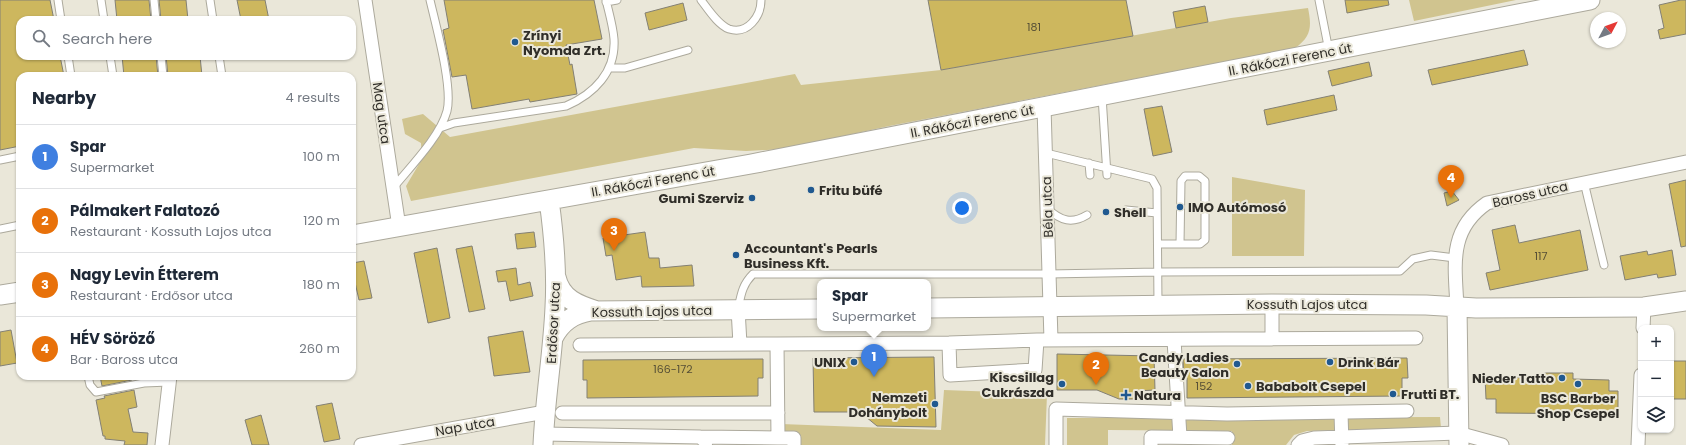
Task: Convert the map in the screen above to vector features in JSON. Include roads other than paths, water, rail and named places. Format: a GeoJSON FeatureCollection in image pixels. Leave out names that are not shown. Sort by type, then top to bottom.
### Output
{"type":"FeatureCollection","features":[{"type":"Feature","properties":{"kind":"street","name":"Mag utca"},"geometry":{"type":"LineString","coordinates":[[365,0],[399,227]]}},
{"type":"Feature","properties":{"kind":"street","name":"II. Rákóczi Ferenc út"},"geometry":{"type":"LineString","coordinates":[[356,234],[751,164],[1590,0]]}},
{"type":"Feature","properties":{"kind":"street","name":"Béla utca"},"geometry":{"type":"LineString","coordinates":[[1044,107],[1051,340]]}},
{"type":"Feature","properties":{"kind":"street","name":"Baross utca"},"geometry":{"type":"LineString","coordinates":[[1457,307],[1455,258],[1460,235],[1467,220],[1487,203],[1504,204],[1584,182],[1686,162]]}},
{"type":"Feature","properties":{"kind":"street","name":"Erdősor utca"},"geometry":{"type":"LineString","coordinates":[[543,439],[554,412],[553,338],[555,273],[549,200]]}},
{"type":"Feature","properties":{"kind":"street"},"geometry":{"type":"LineString","coordinates":[[555,273],[557,282],[566,296],[573,302],[600,312]]}},
{"type":"Feature","properties":{"kind":"street"},"geometry":{"type":"LineString","coordinates":[[0,295],[16,293]]}},
{"type":"Feature","properties":{"kind":"street","name":"Kossuth Lajos utca"},"geometry":{"type":"LineString","coordinates":[[931,308],[1272,304],[1426,305],[1457,307],[1644,307],[1686,301]]}},
{"type":"Feature","properties":{"kind":"street"},"geometry":{"type":"LineString","coordinates":[[1272,304],[1272,339]]}},
{"type":"Feature","properties":{"kind":"street"},"geometry":{"type":"LineString","coordinates":[[1457,307],[1459,439]]}},
{"type":"Feature","properties":{"kind":"street"},"geometry":{"type":"LineString","coordinates":[[1643,325],[1644,307]]}},
{"type":"Feature","properties":{"kind":"street"},"geometry":{"type":"LineString","coordinates":[[738,309],[740,344]]}},
{"type":"Feature","properties":{"kind":"street","name":"Kossuth Lajos utca"},"geometry":{"type":"LineString","coordinates":[[553,338],[561,325],[583,312],[817,309]]}},
{"type":"Feature","properties":{"kind":"street"},"geometry":{"type":"LineString","coordinates":[[580,345],[1416,338]]}},
{"type":"Feature","properties":{"kind":"street"},"geometry":{"type":"LineString","coordinates":[[949,342],[950,375],[1036,370],[1037,340]]}},
{"type":"Feature","properties":{"kind":"street"},"geometry":{"type":"LineString","coordinates":[[1174,340],[1180,437]]}},
{"type":"Feature","properties":{"kind":"street"},"geometry":{"type":"LineString","coordinates":[[777,344],[778,438]]}},
{"type":"Feature","properties":{"kind":"street"},"geometry":{"type":"LineString","coordinates":[[162,445],[169,380]]}},
{"type":"Feature","properties":{"kind":"street"},"geometry":{"type":"LineString","coordinates":[[1638,445],[1640,397]]}},
{"type":"Feature","properties":{"kind":"street"},"geometry":{"type":"LineString","coordinates":[[1056,445],[1056,409],[1227,414],[1407,411]]}},
{"type":"Feature","properties":{"kind":"street","name":"Nap utca"},"geometry":{"type":"LineString","coordinates":[[361,445],[554,412],[778,413]]}},
{"type":"Feature","properties":{"kind":"street"},"geometry":{"type":"LineString","coordinates":[[1341,413],[1342,441]]}},
{"type":"Feature","properties":{"kind":"street"},"geometry":{"type":"LineString","coordinates":[[1151,445],[1151,437],[1228,438]]}},
{"type":"Feature","properties":{"kind":"street"},"geometry":{"type":"LineString","coordinates":[[543,439],[704,441],[794,438],[794,445]]}},
{"type":"Feature","properties":{"kind":"street"},"geometry":{"type":"LineString","coordinates":[[1298,445],[1307,439],[1342,441],[1459,439],[1502,445]]}},
{"type":"Feature","properties":{"kind":"lane"},"geometry":{"type":"LineString","coordinates":[[58,0],[60,16]]}},
{"type":"Feature","properties":{"kind":"lane"},"geometry":{"type":"LineString","coordinates":[[101,0],[103,16]]}},
{"type":"Feature","properties":{"kind":"lane"},"geometry":{"type":"LineString","coordinates":[[154,0],[156,16]]}},
{"type":"Feature","properties":{"kind":"lane"},"geometry":{"type":"LineString","coordinates":[[210,0],[212,16]]}},
{"type":"Feature","properties":{"kind":"lane"},"geometry":{"type":"LineString","coordinates":[[393,188],[440,128],[447,110],[448,88],[430,0]]}},
{"type":"Feature","properties":{"kind":"lane"},"geometry":{"type":"LineString","coordinates":[[440,128],[454,123],[566,106],[578,101],[601,82],[610,68],[614,53],[614,38],[606,1],[617,0]]}},
{"type":"Feature","properties":{"kind":"lane"},"geometry":{"type":"LineString","coordinates":[[702,0],[721,23],[729,29],[741,29],[749,25],[757,18],[761,8],[761,0]]}},
{"type":"Feature","properties":{"kind":"lane"},"geometry":{"type":"LineString","coordinates":[[1319,0],[1329,51]]}},
{"type":"Feature","properties":{"kind":"lane"},"geometry":{"type":"LineString","coordinates":[[610,68],[625,68],[688,50]]}},
{"type":"Feature","properties":{"kind":"lane"},"geometry":{"type":"LineString","coordinates":[[69,60],[70,72]]}},
{"type":"Feature","properties":{"kind":"lane"},"geometry":{"type":"LineString","coordinates":[[111,60],[112,72]]}},
{"type":"Feature","properties":{"kind":"lane"},"geometry":{"type":"LineString","coordinates":[[162,60],[163,72]]}},
{"type":"Feature","properties":{"kind":"lane"},"geometry":{"type":"LineString","coordinates":[[220,60],[221,72]]}},
{"type":"Feature","properties":{"kind":"lane"},"geometry":{"type":"LineString","coordinates":[[1102,96],[1106,175]]}},
{"type":"Feature","properties":{"kind":"lane"},"geometry":{"type":"LineString","coordinates":[[1046,153],[1152,179],[1157,188],[1158,305]]}},
{"type":"Feature","properties":{"kind":"lane"},"geometry":{"type":"LineString","coordinates":[[0,160],[16,157]]}},
{"type":"Feature","properties":{"kind":"lane"},"geometry":{"type":"LineString","coordinates":[[1089,163],[1090,175]]}},
{"type":"Feature","properties":{"kind":"lane"},"geometry":{"type":"LineString","coordinates":[[1158,244],[1180,244],[1200,244],[1205,240],[1205,181],[1200,176],[1184,176],[1181,181],[1180,244]]}},
{"type":"Feature","properties":{"kind":"lane"},"geometry":{"type":"LineString","coordinates":[[1584,182],[1604,265]]}},
{"type":"Feature","properties":{"kind":"lane"},"geometry":{"type":"LineString","coordinates":[[1047,209],[1055,216],[1064,220],[1077,221],[1087,215]]}},
{"type":"Feature","properties":{"kind":"lane"},"geometry":{"type":"LineString","coordinates":[[1126,210],[1157,212]]}},
{"type":"Feature","properties":{"kind":"lane"},"geometry":{"type":"LineString","coordinates":[[0,229],[16,225]]}},
{"type":"Feature","properties":{"kind":"lane"},"geometry":{"type":"LineString","coordinates":[[738,309],[741,291],[753,274],[1049,274],[1400,271],[1413,259],[1431,255],[1455,258]]}},
{"type":"Feature","properties":{"kind":"lane"},"geometry":{"type":"LineString","coordinates":[[89,380],[90,385],[96,392],[163,380]]}},
{"type":"Feature","properties":{"kind":"place","name":"Zrínyi Nyomda Zrt."},"geometry":{"type":"Point","coordinates":[515,42]}},
{"type":"Feature","properties":{"kind":"place","name":"Fritu büfé"},"geometry":{"type":"Point","coordinates":[811,190]}},
{"type":"Feature","properties":{"kind":"place","name":"Gumi Szerviz"},"geometry":{"type":"Point","coordinates":[752,198]}},
{"type":"Feature","properties":{"kind":"place","name":"HÉV Söröző"},"geometry":{"type":"Point","coordinates":[1451,198]}},
{"type":"Feature","properties":{"kind":"place","name":"IMO Autómosó"},"geometry":{"type":"Point","coordinates":[1180,207]}},
{"type":"Feature","properties":{"kind":"place","name":"Shell"},"geometry":{"type":"Point","coordinates":[1106,212]}},
{"type":"Feature","properties":{"kind":"place","name":"Nagy Levin Étterem"},"geometry":{"type":"Point","coordinates":[614,251]}},
{"type":"Feature","properties":{"kind":"place","name":"Accountant's Pearls Business Kft."},"geometry":{"type":"Point","coordinates":[736,255]}},
{"type":"Feature","properties":{"kind":"place","name":"UNIX"},"geometry":{"type":"Point","coordinates":[854,362]}},
{"type":"Feature","properties":{"kind":"place","name":"Drink Bár"},"geometry":{"type":"Point","coordinates":[1330,362]}},
{"type":"Feature","properties":{"kind":"place","name":"Candy Ladies Beauty Salon"},"geometry":{"type":"Point","coordinates":[1237,364]}},
{"type":"Feature","properties":{"kind":"place","name":"Spar"},"geometry":{"type":"Point","coordinates":[874,377]}},
{"type":"Feature","properties":{"kind":"place","name":"Nieder Tatto"},"geometry":{"type":"Point","coordinates":[1562,378]}},
{"type":"Feature","properties":{"kind":"place","name":"Kiscsillag Cukrászda"},"geometry":{"type":"Point","coordinates":[1062,384]}},
{"type":"Feature","properties":{"kind":"place","name":"BSC Barber Shop Csepel"},"geometry":{"type":"Point","coordinates":[1578,384]}},
{"type":"Feature","properties":{"kind":"place","name":"Pálmakert Falatozó"},"geometry":{"type":"Point","coordinates":[1096,385]}},
{"type":"Feature","properties":{"kind":"place","name":"Bababolt Csepel"},"geometry":{"type":"Point","coordinates":[1248,386]}},
{"type":"Feature","properties":{"kind":"place","name":"Frutti BT."},"geometry":{"type":"Point","coordinates":[1393,394]}},
{"type":"Feature","properties":{"kind":"place","name":"Natura"},"geometry":{"type":"Point","coordinates":[1126,395]}},
{"type":"Feature","properties":{"kind":"place","name":"Nemzeti Dohánybolt"},"geometry":{"type":"Point","coordinates":[935,404]}}]}
